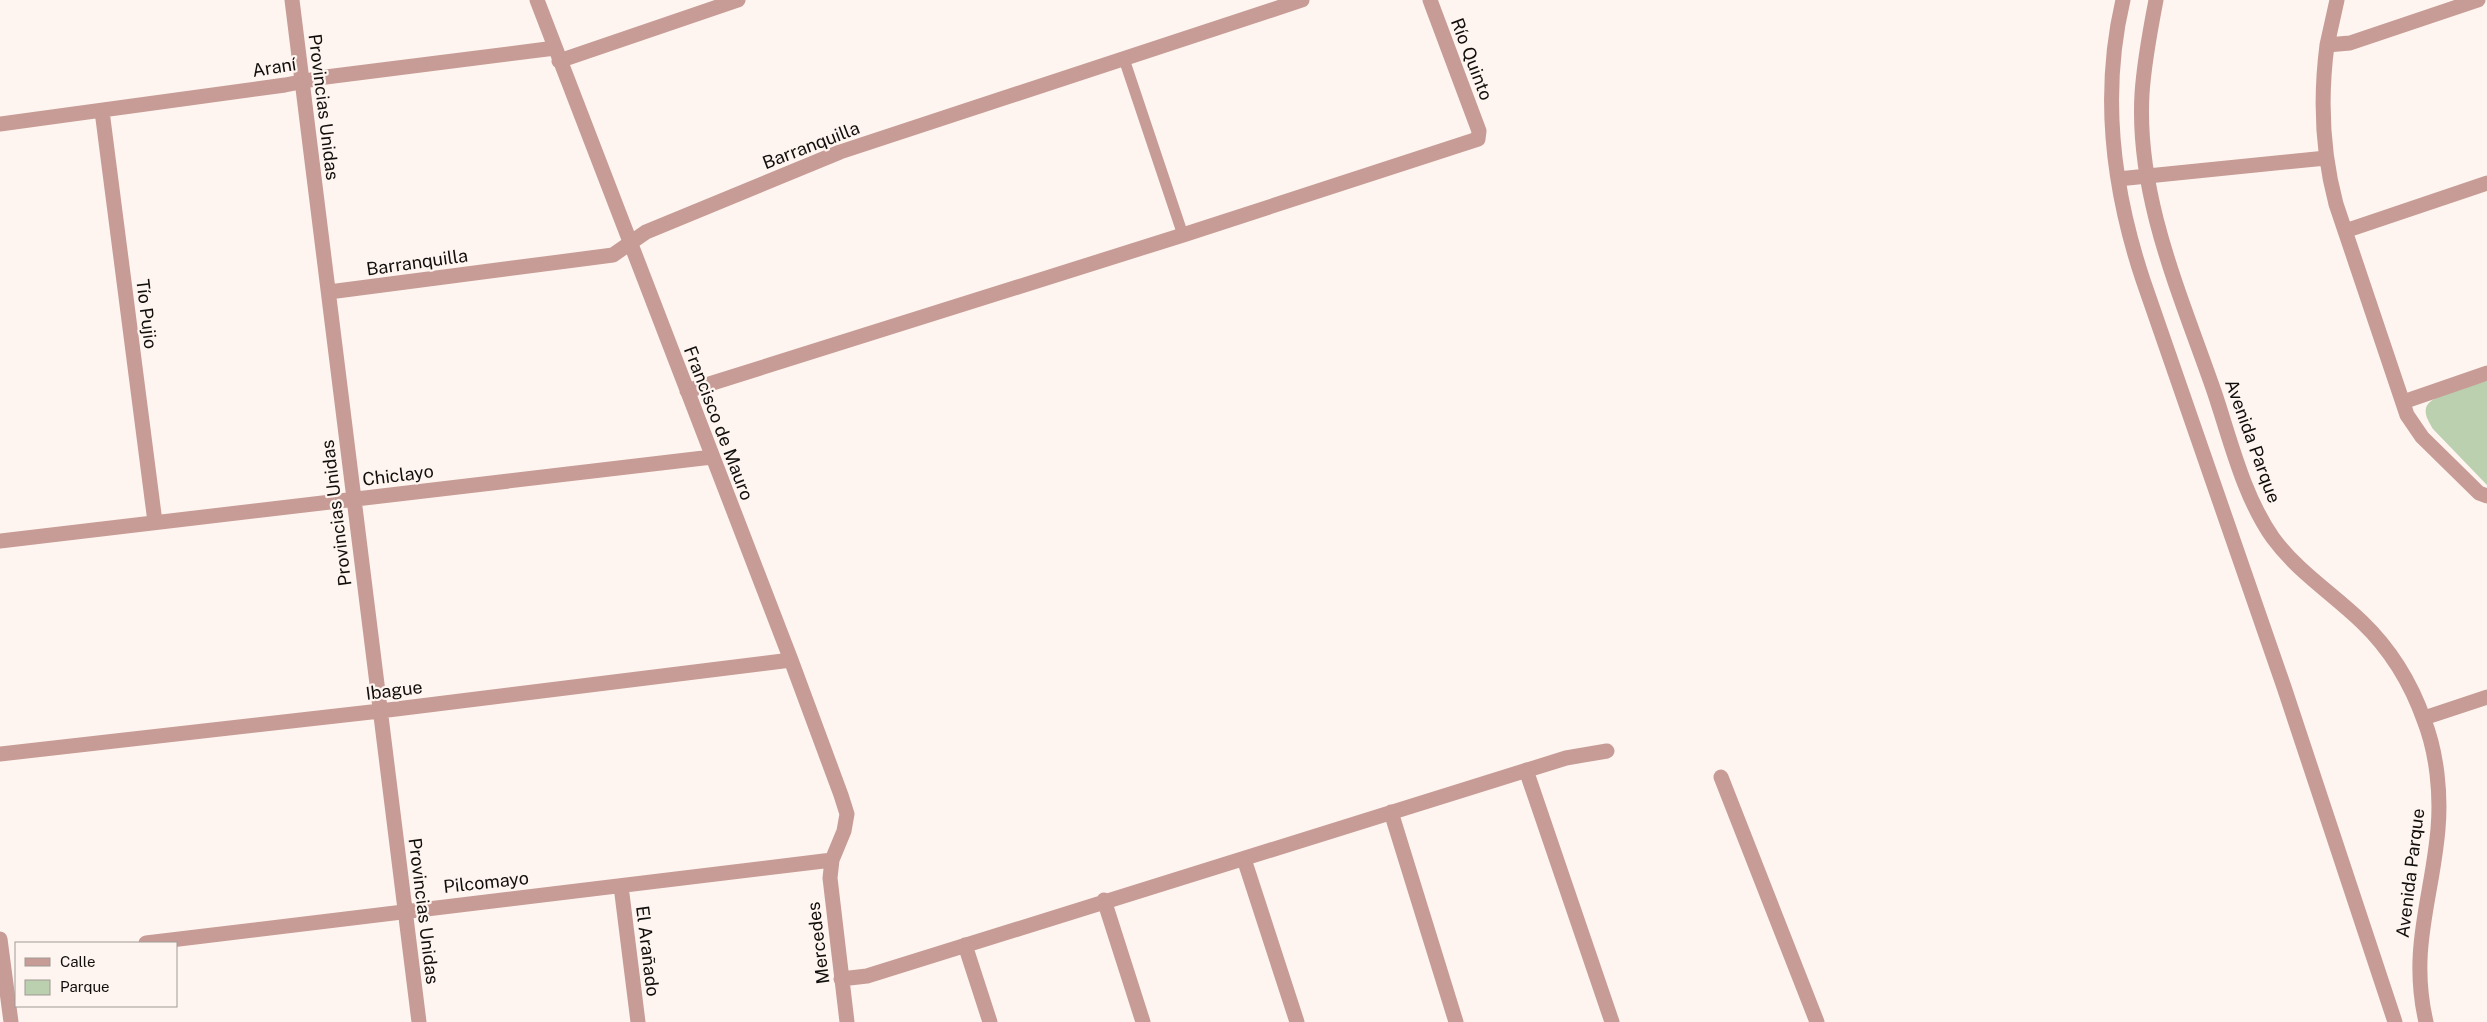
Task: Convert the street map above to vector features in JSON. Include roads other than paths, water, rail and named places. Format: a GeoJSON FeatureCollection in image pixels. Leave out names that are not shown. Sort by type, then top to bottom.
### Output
{"type":"FeatureCollection","features":[{"type":"Feature","properties":{"kind":"street","name":"Provincias Unidas"},"geometry":{"type":"LineString","coordinates":[[292,0],[419,1022]]}},
{"type":"Feature","properties":{"kind":"street","name":"Francisco de Mauro"},"geometry":{"type":"LineString","coordinates":[[537,0],[791,660],[847,814],[844,831],[832,860]]}},
{"type":"Feature","properties":{"kind":"street","name":"Araní"},"geometry":{"type":"LineString","coordinates":[[0,124],[303,82],[557,54],[738,0]]}},
{"type":"Feature","properties":{"kind":"street","name":"Barranquilla"},"geometry":{"type":"LineString","coordinates":[[329,292],[614,255],[646,232],[840,152],[1302,0]]}},
{"type":"Feature","properties":{"kind":"street","name":"Río Quinto"},"geometry":{"type":"LineString","coordinates":[[1183,235],[1466,145],[1478,139],[1479,131],[1430,0]]}},
{"type":"Feature","properties":{"kind":"street"},"geometry":{"type":"LineString","coordinates":[[2123,0],[2114,60],[2111,103],[2123,212],[2139,268],[2284,687],[2395,1022]]}},
{"type":"Feature","properties":{"kind":"street","name":"Avenida Parque"},"geometry":{"type":"LineString","coordinates":[[2156,0],[2142,95],[2148,175],[2160,232],[2240,470],[2260,516],[2288,557],[2360,621],[2378,639],[2395,662],[2424,718],[2431,740],[2438,795],[2438,828],[2421,929],[2419,963],[2426,1022]]}},
{"type":"Feature","properties":{"kind":"street"},"geometry":{"type":"LineString","coordinates":[[2337,0],[2327,45],[2323,132],[2326,158],[2336,204],[2403,402],[2413,426],[2479,493],[2487,496]]}},
{"type":"Feature","properties":{"kind":"street"},"geometry":{"type":"LineString","coordinates":[[2327,45],[2350,43],[2478,0]]}},
{"type":"Feature","properties":{"kind":"street","name":"Tío Pujio"},"geometry":{"type":"LineString","coordinates":[[102,111],[155,522]]}},
{"type":"Feature","properties":{"kind":"street"},"geometry":{"type":"LineString","coordinates":[[2118,179],[2326,158]]}},
{"type":"Feature","properties":{"kind":"street"},"geometry":{"type":"LineString","coordinates":[[2345,231],[2487,183]]}},
{"type":"Feature","properties":{"kind":"street"},"geometry":{"type":"LineString","coordinates":[[687,391],[1183,235]]}},
{"type":"Feature","properties":{"kind":"street"},"geometry":{"type":"LineString","coordinates":[[2403,402],[2487,373]]}},
{"type":"Feature","properties":{"kind":"street","name":"Chiclayo"},"geometry":{"type":"LineString","coordinates":[[0,542],[155,522],[712,458]]}},
{"type":"Feature","properties":{"kind":"street","name":"Ibague"},"geometry":{"type":"LineString","coordinates":[[0,754],[380,711],[791,660]]}},
{"type":"Feature","properties":{"kind":"street"},"geometry":{"type":"LineString","coordinates":[[2424,718],[2487,697]]}},
{"type":"Feature","properties":{"kind":"street"},"geometry":{"type":"LineString","coordinates":[[841,979],[867,976],[1104,900],[1244,859],[1566,758],[1607,751]]}},
{"type":"Feature","properties":{"kind":"street"},"geometry":{"type":"LineString","coordinates":[[1526,770],[1612,1022]]}},
{"type":"Feature","properties":{"kind":"street"},"geometry":{"type":"LineString","coordinates":[[1721,777],[1817,1022]]}},
{"type":"Feature","properties":{"kind":"street"},"geometry":{"type":"LineString","coordinates":[[1391,812],[1456,1022]]}},
{"type":"Feature","properties":{"kind":"street"},"geometry":{"type":"LineString","coordinates":[[1244,859],[1297,1022]]}},
{"type":"Feature","properties":{"kind":"street","name":"Pilcomayo"},"geometry":{"type":"LineString","coordinates":[[154,942],[405,910],[832,860]]}},
{"type":"Feature","properties":{"kind":"street","name":"Mercedes"},"geometry":{"type":"LineString","coordinates":[[832,860],[830,878],[847,1022]]}},
{"type":"Feature","properties":{"kind":"street","name":"El Arañado"},"geometry":{"type":"LineString","coordinates":[[621,886],[638,1022]]}},
{"type":"Feature","properties":{"kind":"street"},"geometry":{"type":"LineString","coordinates":[[1104,900],[1143,1022]]}},
{"type":"Feature","properties":{"kind":"street"},"geometry":{"type":"LineString","coordinates":[[0,939],[6,961],[11,1022]]}},
{"type":"Feature","properties":{"kind":"street"},"geometry":{"type":"LineString","coordinates":[[965,945],[990,1022]]}},
{"type":"Feature","properties":{"kind":"lane"},"geometry":{"type":"LineString","coordinates":[[1124,59],[1183,235]]}}]}
